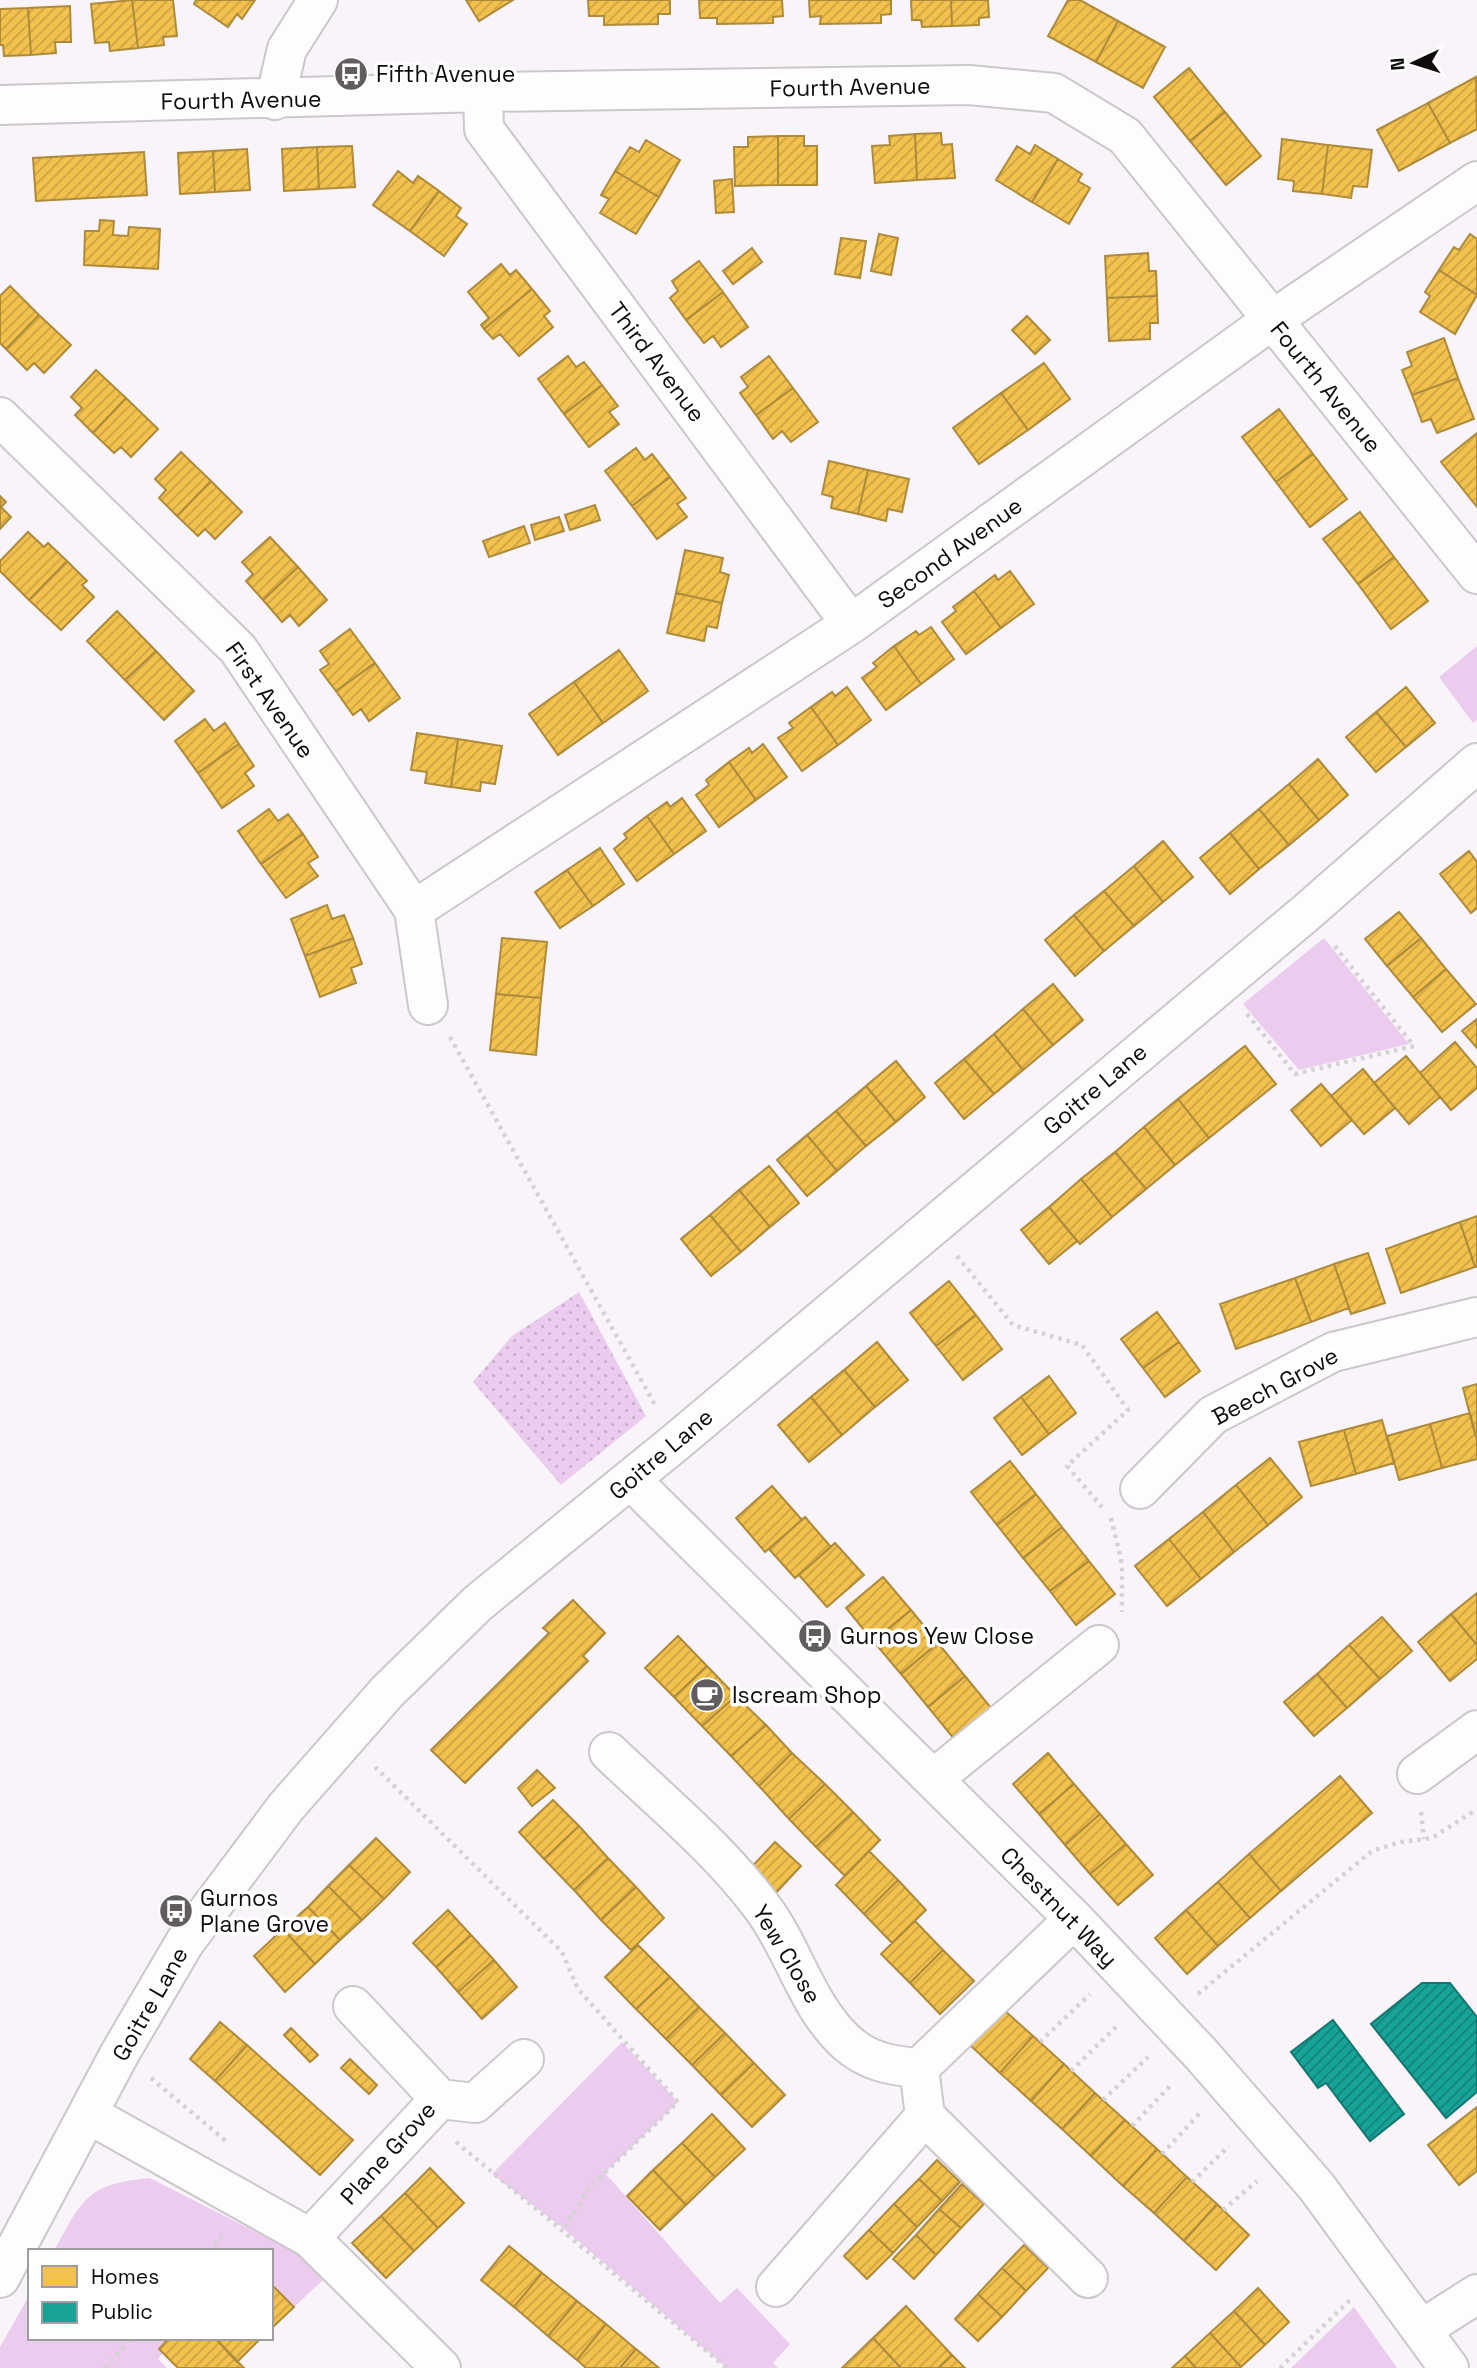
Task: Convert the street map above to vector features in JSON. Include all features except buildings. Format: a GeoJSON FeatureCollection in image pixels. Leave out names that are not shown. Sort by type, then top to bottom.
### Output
{"type":"FeatureCollection","features":[{"type":"Feature","properties":{"kind":"street"},"geometry":{"type":"LineString","coordinates":[[275,100],[288,49],[318,0]]}},
{"type":"Feature","properties":{"kind":"street","name":"Fourth Avenue"},"geometry":{"type":"LineString","coordinates":[[0,105],[275,100],[483,92],[969,85],[1054,93],[1125,136],[1477,574]]}},
{"type":"Feature","properties":{"kind":"street","name":"Third Avenue"},"geometry":{"type":"LineString","coordinates":[[483,92],[484,129],[851,624]]}},
{"type":"Feature","properties":{"kind":"street","name":"Second Avenue"},"geometry":{"type":"LineString","coordinates":[[414,910],[851,624],[1272,320],[1477,181]]}},
{"type":"Feature","properties":{"kind":"street","name":"First Avenue"},"geometry":{"type":"LineString","coordinates":[[0,417],[238,649],[414,910],[428,1004]]}},
{"type":"Feature","properties":{"kind":"street","name":"Goitre Lane"},"geometry":{"type":"LineString","coordinates":[[0,2278],[120,2053],[185,1942],[286,1807],[387,1692],[478,1603],[631,1480],[1307,912],[1477,763]]}},
{"type":"Feature","properties":{"kind":"street","name":"Beech Grove"},"geometry":{"type":"LineString","coordinates":[[1140,1489],[1213,1415],[1333,1352],[1477,1317]]}},
{"type":"Feature","properties":{"kind":"street","name":"Chestnut Way"},"geometry":{"type":"LineString","coordinates":[[631,1480],[1073,1919],[1174,2026],[1316,2186],[1449,2368]]}},
{"type":"Feature","properties":{"kind":"street"},"geometry":{"type":"LineString","coordinates":[[933,1779],[1099,1645]]}},
{"type":"Feature","properties":{"kind":"street"},"geometry":{"type":"LineString","coordinates":[[1417,1774],[1477,1730]]}},
{"type":"Feature","properties":{"kind":"street","name":"Yew Close"},"geometry":{"type":"LineString","coordinates":[[610,1752],[722,1860],[764,1909],[817,2006],[847,2043],[884,2065],[919,2068]]}},
{"type":"Feature","properties":{"kind":"street"},"geometry":{"type":"LineString","coordinates":[[1073,1919],[919,2068],[925,2116],[1088,2278]]}},
{"type":"Feature","properties":{"kind":"street","name":"Plane Grove"},"geometry":{"type":"LineString","coordinates":[[310,2238],[432,2107],[353,2006]]}},
{"type":"Feature","properties":{"kind":"street"},"geometry":{"type":"LineString","coordinates":[[432,2107],[475,2103],[524,2059]]}},
{"type":"Feature","properties":{"kind":"street"},"geometry":{"type":"LineString","coordinates":[[88,2114],[310,2238],[441,2368]]}},
{"type":"Feature","properties":{"kind":"street"},"geometry":{"type":"LineString","coordinates":[[776,2287],[925,2116]]}},
{"type":"Feature","properties":{"kind":"street"},"geometry":{"type":"LineString","coordinates":[[1422,2329],[1477,2294]]}},
{"type":"Feature","properties":{"kind":"path"},"geometry":{"type":"LineString","coordinates":[[1222,983],[1295,1074],[1414,1046],[1307,912]]}},
{"type":"Feature","properties":{"kind":"path"},"geometry":{"type":"LineString","coordinates":[[428,1004],[455,1045],[676,1442]]}},
{"type":"Feature","properties":{"kind":"path"},"geometry":{"type":"LineString","coordinates":[[932,1226],[1013,1325],[1082,1345],[1128,1410],[1068,1466],[1111,1517],[1122,1564],[1121,1628],[1099,1645]]}},
{"type":"Feature","properties":{"kind":"path"},"geometry":{"type":"LineString","coordinates":[[1111,1517],[1140,1489]]}},
{"type":"Feature","properties":{"kind":"path"},"geometry":{"type":"LineString","coordinates":[[346,1738],[562,1952],[578,1989],[678,2102],[589,2188],[564,2229]]}},
{"type":"Feature","properties":{"kind":"path"},"geometry":{"type":"LineString","coordinates":[[1103,2100],[1174,2026],[1194,1997],[1372,1851],[1401,1842],[1432,1838],[1477,1809]]}},
{"type":"Feature","properties":{"kind":"path"},"geometry":{"type":"LineString","coordinates":[[1040,2042],[1118,1967]]}},
{"type":"Feature","properties":{"kind":"path"},"geometry":{"type":"LineString","coordinates":[[1071,2071],[1174,2026]]}},
{"type":"Feature","properties":{"kind":"path"},"geometry":{"type":"LineString","coordinates":[[1132,2126],[1174,2026]]}},
{"type":"Feature","properties":{"kind":"path"},"geometry":{"type":"LineString","coordinates":[[120,2053],[230,2145]]}},
{"type":"Feature","properties":{"kind":"path"},"geometry":{"type":"LineString","coordinates":[[1162,2154],[1227,2085]]}},
{"type":"Feature","properties":{"kind":"path"},"geometry":{"type":"LineString","coordinates":[[432,2107],[564,2229],[727,2368]]}},
{"type":"Feature","properties":{"kind":"path"},"geometry":{"type":"LineString","coordinates":[[1192,2182],[1258,2118]]}},
{"type":"Feature","properties":{"kind":"path"},"geometry":{"type":"LineString","coordinates":[[1280,2368],[1351,2300],[1382,2276]]}},
{"type":"Feature","properties":{"kind":"path"},"geometry":{"type":"LineString","coordinates":[[105,2368],[129,2340]]}},
{"type":"Feature","properties":{"kind":"shaded area"},"geometry":{"type":"Polygon","coordinates":[[[1477,646],[1477,720],[1473,723],[1439,677],[1477,646]]]}},
{"type":"Feature","properties":{"kind":"shaded area"},"geometry":{"type":"Polygon","coordinates":[[[1324,938],[1409,1044],[1299,1070],[1243,1004],[1324,938]]]}},
{"type":"Feature","properties":{"kind":"shaded area"},"geometry":{"type":"Polygon","coordinates":[[[579,1292],[646,1416],[561,1485],[473,1382],[512,1336],[579,1292]]]}},
{"type":"Feature","properties":{"kind":"shaded area"},"geometry":{"type":"Polygon","coordinates":[[[622,2042],[678,2102],[605,2173],[720,2303],[737,2288],[790,2344],[773,2363],[778,2368],[727,2368],[564,2229],[492,2174],[622,2042]]]}},
{"type":"Feature","properties":{"kind":"shaded area"},"geometry":{"type":"Polygon","coordinates":[[[150,2178],[303,2256],[323,2280],[294,2307],[273,2286],[273,2249],[55,2249],[72,2218],[89,2197],[112,2184],[150,2178]]]}},
{"type":"Feature","properties":{"kind":"shaded area"},"geometry":{"type":"Polygon","coordinates":[[[28,2298],[28,2340],[172,2340],[158,2359],[167,2368],[0,2368],[0,2347],[28,2298]]]}},
{"type":"Feature","properties":{"kind":"shaded area"},"geometry":{"type":"Polygon","coordinates":[[[1354,2307],[1397,2368],[1291,2368],[1354,2307]]]}},
{"type":"Feature","properties":{"kind":"place","name":"Fifth Avenue"},"geometry":{"type":"Point","coordinates":[351,74]}},
{"type":"Feature","properties":{"kind":"place","name":"Gurnos Yew Close"},"geometry":{"type":"Point","coordinates":[815,1636]}},
{"type":"Feature","properties":{"kind":"place","name":"Iscream Shop"},"geometry":{"type":"Point","coordinates":[707,1695]}},
{"type":"Feature","properties":{"kind":"place","name":"Gurnos Plane Grove"},"geometry":{"type":"Point","coordinates":[176,1911]}}]}
